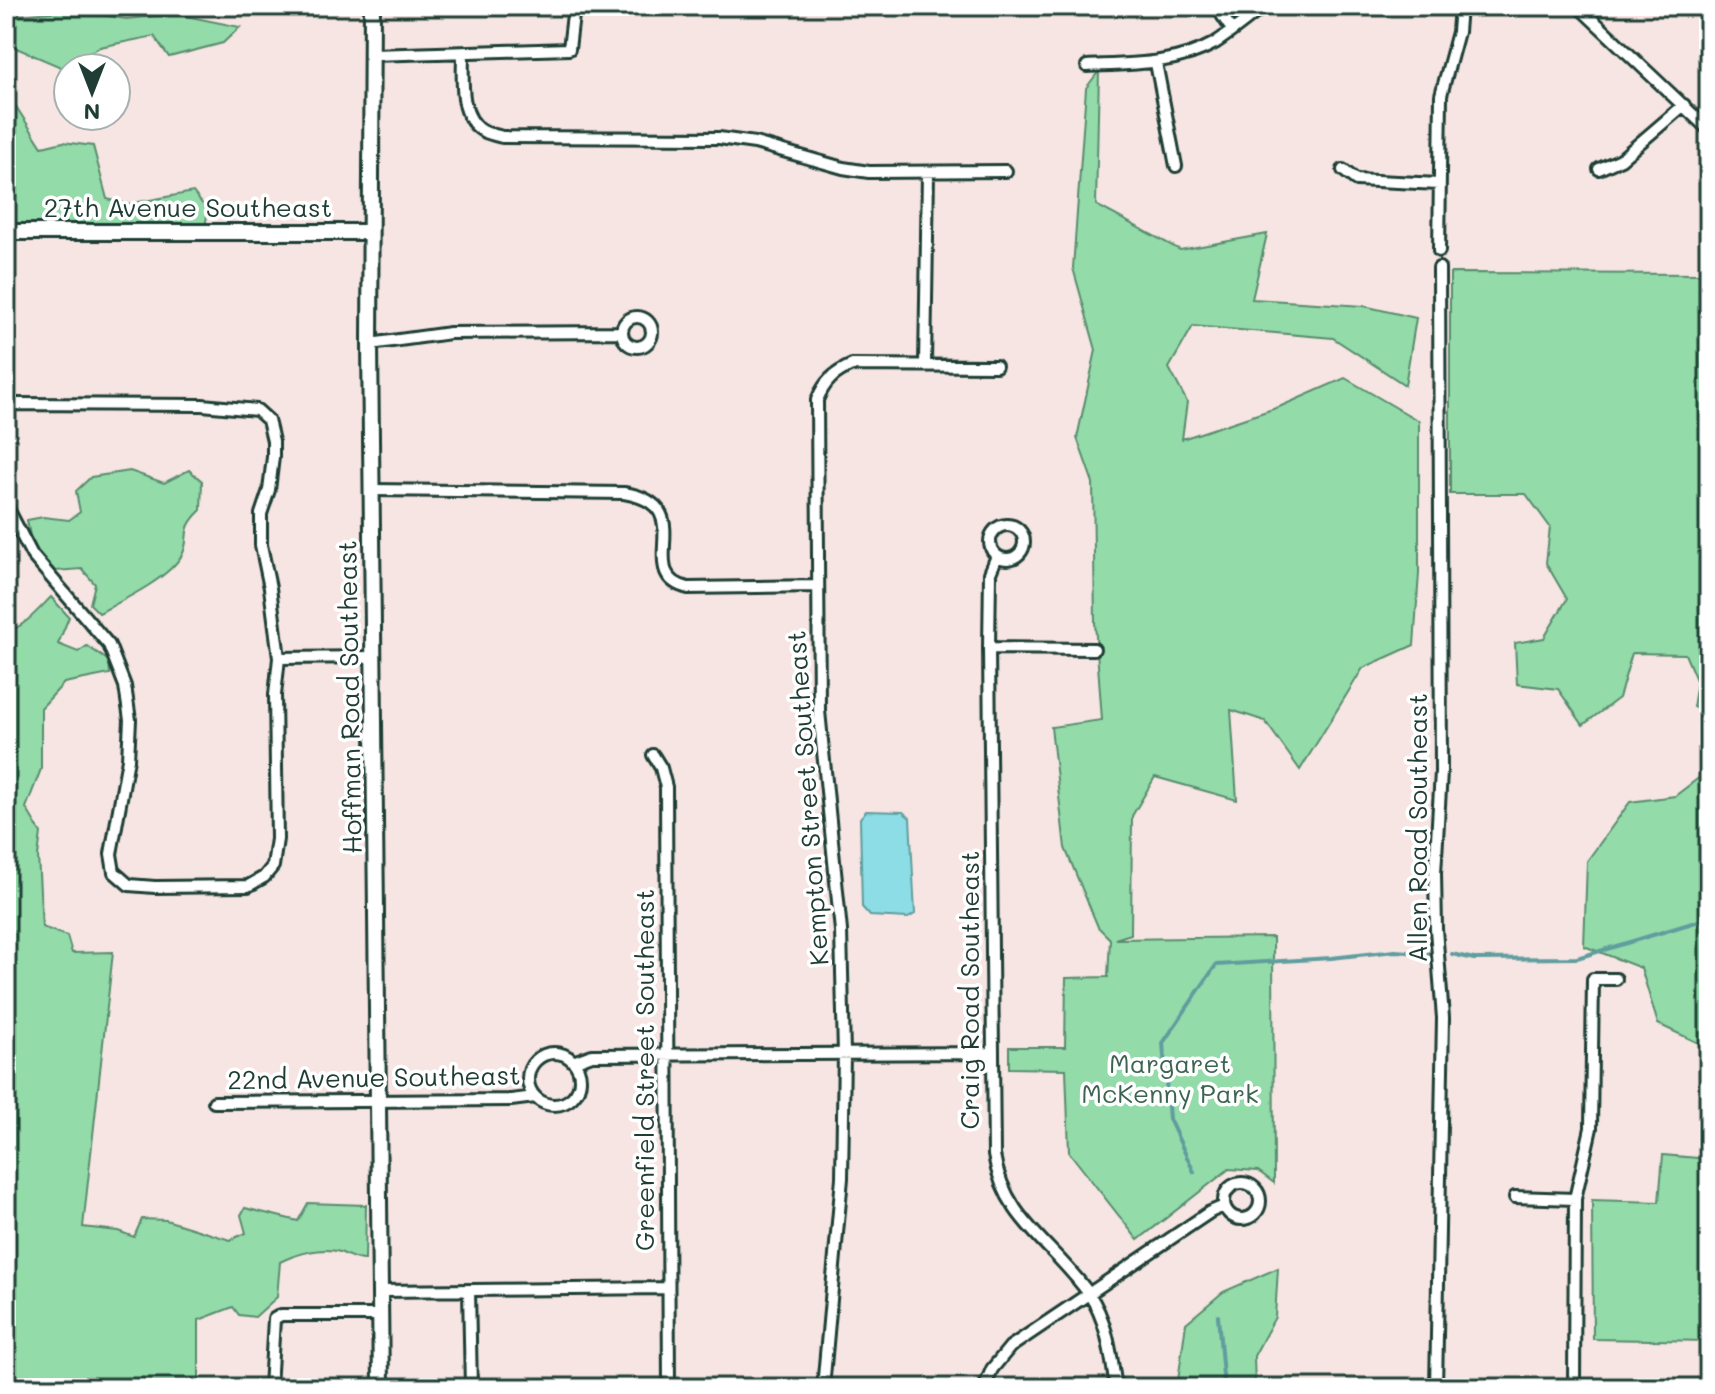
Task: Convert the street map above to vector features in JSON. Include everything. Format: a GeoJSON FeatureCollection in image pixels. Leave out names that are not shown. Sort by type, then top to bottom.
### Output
{"type":"FeatureCollection","features":[{"type":"Feature","properties":{"kind":"street","name":"Hoffman Road Southeast"},"geometry":{"type":"LineString","coordinates":[[372,6],[370,344],[381,1388]]}},
{"type":"Feature","properties":{"kind":"street"},"geometry":{"type":"LineString","coordinates":[[372,55],[569,49],[574,6]]}},
{"type":"Feature","properties":{"kind":"street"},"geometry":{"type":"LineString","coordinates":[[1216,6],[1232,30]]}},
{"type":"Feature","properties":{"kind":"street"},"geometry":{"type":"LineString","coordinates":[[1087,66],[1156,63],[1214,44],[1265,6]]}},
{"type":"Feature","properties":{"kind":"street"},"geometry":{"type":"LineString","coordinates":[[1439,251],[1441,95],[1458,32],[1460,6]]}},
{"type":"Feature","properties":{"kind":"street"},"geometry":{"type":"LineString","coordinates":[[1578,6],[1709,130]]}},
{"type":"Feature","properties":{"kind":"street"},"geometry":{"type":"LineString","coordinates":[[463,53],[463,86],[468,115],[482,131],[502,137],[719,138],[767,146],[843,168],[869,172],[1006,171]]}},
{"type":"Feature","properties":{"kind":"street"},"geometry":{"type":"LineString","coordinates":[[1156,63],[1176,166]]}},
{"type":"Feature","properties":{"kind":"street"},"geometry":{"type":"LineString","coordinates":[[1599,169],[1621,159],[1684,105]]}},
{"type":"Feature","properties":{"kind":"street"},"geometry":{"type":"LineString","coordinates":[[1343,170],[1356,180],[1439,184]]}},
{"type":"Feature","properties":{"kind":"street"},"geometry":{"type":"LineString","coordinates":[[925,365],[928,173]]}},
{"type":"Feature","properties":{"kind":"street","name":"27th Avenue Southeast"},"geometry":{"type":"LineString","coordinates":[[6,232],[370,232]]}},
{"type":"Feature","properties":{"kind":"street","name":"Allen Road Southeast"},"geometry":{"type":"LineString","coordinates":[[1436,1388],[1443,1018],[1435,873],[1441,772],[1439,268]]}},
{"type":"Feature","properties":{"kind":"street"},"geometry":{"type":"LineString","coordinates":[[370,344],[450,333],[621,332]]}},
{"type":"Feature","properties":{"kind":"street","name":"Kempton Street Southeast"},"geometry":{"type":"LineString","coordinates":[[823,1388],[842,1178],[844,1054],[841,931],[819,711],[817,400],[823,385],[834,373],[852,365],[996,366]]}},
{"type":"Feature","properties":{"kind":"street"},"geometry":{"type":"LineString","coordinates":[[6,407],[14,404],[202,405],[257,410],[268,420],[273,457],[269,490],[261,514],[261,545],[279,658],[275,695],[277,839],[273,866],[264,877],[248,886],[129,885],[114,872],[111,854],[128,759],[130,720],[118,665],[109,645],[32,555],[6,505]]}},
{"type":"Feature","properties":{"kind":"street"},"geometry":{"type":"LineString","coordinates":[[372,490],[624,493],[643,496],[660,510],[664,522],[664,569],[678,585],[688,588],[817,586]]}},
{"type":"Feature","properties":{"kind":"street","name":"Craig Road Southeast"},"geometry":{"type":"LineString","coordinates":[[997,556],[990,573],[989,648],[994,1155],[1002,1188],[1019,1217],[1089,1294],[1106,1332],[1116,1388]]}},
{"type":"Feature","properties":{"kind":"street"},"geometry":{"type":"LineString","coordinates":[[989,648],[1094,649]]}},
{"type":"Feature","properties":{"kind":"street"},"geometry":{"type":"LineString","coordinates":[[279,658],[373,657]]}},
{"type":"Feature","properties":{"kind":"street","name":"Greenfield Street Southeast"},"geometry":{"type":"LineString","coordinates":[[653,755],[661,768],[666,787],[669,1388]]}},
{"type":"Feature","properties":{"kind":"street"},"geometry":{"type":"LineString","coordinates":[[1574,1388],[1575,1199],[1591,1128],[1593,979],[1616,979]]}},
{"type":"Feature","properties":{"kind":"street","name":"22nd Avenue Southeast"},"geometry":{"type":"LineString","coordinates":[[214,1102],[511,1100],[535,1097],[553,1106],[572,1099],[580,1081],[573,1062],[555,1053],[536,1060],[528,1078],[535,1097]]}},
{"type":"Feature","properties":{"kind":"street","name":"22nd Avenue Southeast"},"geometry":{"type":"LineString","coordinates":[[573,1062],[592,1055],[993,1053]]}},
{"type":"Feature","properties":{"kind":"street"},"geometry":{"type":"LineString","coordinates":[[1515,1197],[1575,1199]]}},
{"type":"Feature","properties":{"kind":"street"},"geometry":{"type":"LineString","coordinates":[[984,1388],[992,1369],[1010,1347],[1224,1206]]}},
{"type":"Feature","properties":{"kind":"street"},"geometry":{"type":"LineString","coordinates":[[381,1291],[668,1288]]}},
{"type":"Feature","properties":{"kind":"street"},"geometry":{"type":"LineString","coordinates":[[469,1291],[471,1388]]}},
{"type":"Feature","properties":{"kind":"street"},"geometry":{"type":"LineString","coordinates":[[270,1388],[274,1319],[281,1315],[381,1315]]}},
{"type":"Feature","properties":{"kind":"green space"},"geometry":{"type":"Polygon","coordinates":[[[6,6],[15,6],[20,15],[71,10],[126,19],[176,14],[240,27],[223,43],[169,57],[154,36],[100,47],[91,52],[52,52],[52,63],[14,47],[6,64],[6,6]]]}},
{"type":"Feature","properties":{"kind":"green space","name":"Margaret McKenny Park"},"geometry":{"type":"Polygon","coordinates":[[[1099,71],[1096,205],[1180,250],[1267,234],[1252,299],[1364,306],[1416,318],[1405,385],[1333,338],[1193,326],[1169,368],[1187,402],[1182,439],[1279,407],[1345,378],[1419,421],[1419,573],[1414,645],[1363,668],[1300,770],[1265,721],[1231,710],[1237,800],[1155,777],[1132,816],[1131,934],[1115,939],[1273,937],[1274,1183],[1258,1171],[1229,1169],[1138,1240],[1069,1152],[1066,1069],[1009,1068],[1009,1047],[1065,1047],[1066,978],[1108,977],[1110,939],[1098,927],[1065,848],[1051,727],[1102,720],[1095,623],[1093,483],[1077,438],[1096,350],[1073,268],[1086,88],[1099,71]]]}},
{"type":"Feature","properties":{"kind":"green space"},"geometry":{"type":"Polygon","coordinates":[[[6,91],[42,147],[63,142],[93,146],[107,199],[128,204],[193,192],[208,211],[204,232],[6,232],[6,91]]]}},
{"type":"Feature","properties":{"kind":"green space"},"geometry":{"type":"Polygon","coordinates":[[[1450,273],[1709,274],[1709,715],[1693,707],[1697,682],[1685,654],[1632,653],[1619,698],[1583,725],[1558,689],[1517,684],[1515,643],[1544,638],[1567,599],[1546,563],[1550,527],[1526,494],[1450,494],[1450,273]]]}},
{"type":"Feature","properties":{"kind":"green space"},"geometry":{"type":"Polygon","coordinates":[[[189,470],[202,481],[201,510],[190,524],[182,555],[156,580],[99,613],[90,604],[95,584],[82,569],[55,571],[32,547],[27,520],[43,517],[69,520],[80,512],[76,491],[91,477],[130,471],[164,483],[189,470]]]}},
{"type":"Feature","properties":{"kind":"green space"},"geometry":{"type":"Polygon","coordinates":[[[51,597],[69,617],[58,644],[78,652],[87,646],[109,661],[110,674],[64,683],[41,708],[41,769],[26,808],[41,833],[38,856],[42,927],[67,936],[72,953],[113,952],[83,1227],[118,1231],[134,1237],[142,1219],[166,1220],[230,1240],[246,1233],[241,1215],[245,1208],[298,1221],[308,1203],[366,1205],[365,1260],[333,1250],[294,1256],[280,1262],[277,1297],[255,1317],[239,1315],[233,1307],[199,1320],[199,1388],[6,1388],[6,632],[25,622],[51,597]]]}},
{"type":"Feature","properties":{"kind":"green space"},"geometry":{"type":"Polygon","coordinates":[[[1709,770],[1709,1048],[1658,1024],[1641,968],[1584,946],[1587,861],[1630,802],[1675,796],[1709,770]]]}},
{"type":"Feature","properties":{"kind":"green space"},"geometry":{"type":"Polygon","coordinates":[[[1663,1155],[1709,1159],[1709,1341],[1593,1339],[1592,1200],[1659,1202],[1663,1155]]]}},
{"type":"Feature","properties":{"kind":"green space"},"geometry":{"type":"Polygon","coordinates":[[[1278,1268],[1275,1317],[1254,1356],[1255,1388],[1177,1388],[1186,1323],[1223,1292],[1278,1268]]]}},
{"type":"Feature","properties":{"kind":"water"},"geometry":{"type":"Polygon","coordinates":[[[866,811],[903,812],[910,818],[915,914],[908,918],[870,916],[862,907],[860,818],[866,811]]]}},
{"type":"Feature","properties":{"kind":"waterway"},"geometry":{"type":"LineString","coordinates":[[1452,954],[1474,959],[1577,958],[1709,918]]}},
{"type":"Feature","properties":{"kind":"waterway"},"geometry":{"type":"LineString","coordinates":[[1194,1172],[1169,1119],[1163,1043],[1216,965],[1395,951],[1433,954]]}},
{"type":"Feature","properties":{"kind":"waterway"},"geometry":{"type":"LineString","coordinates":[[1218,1316],[1224,1388]]}}]}
